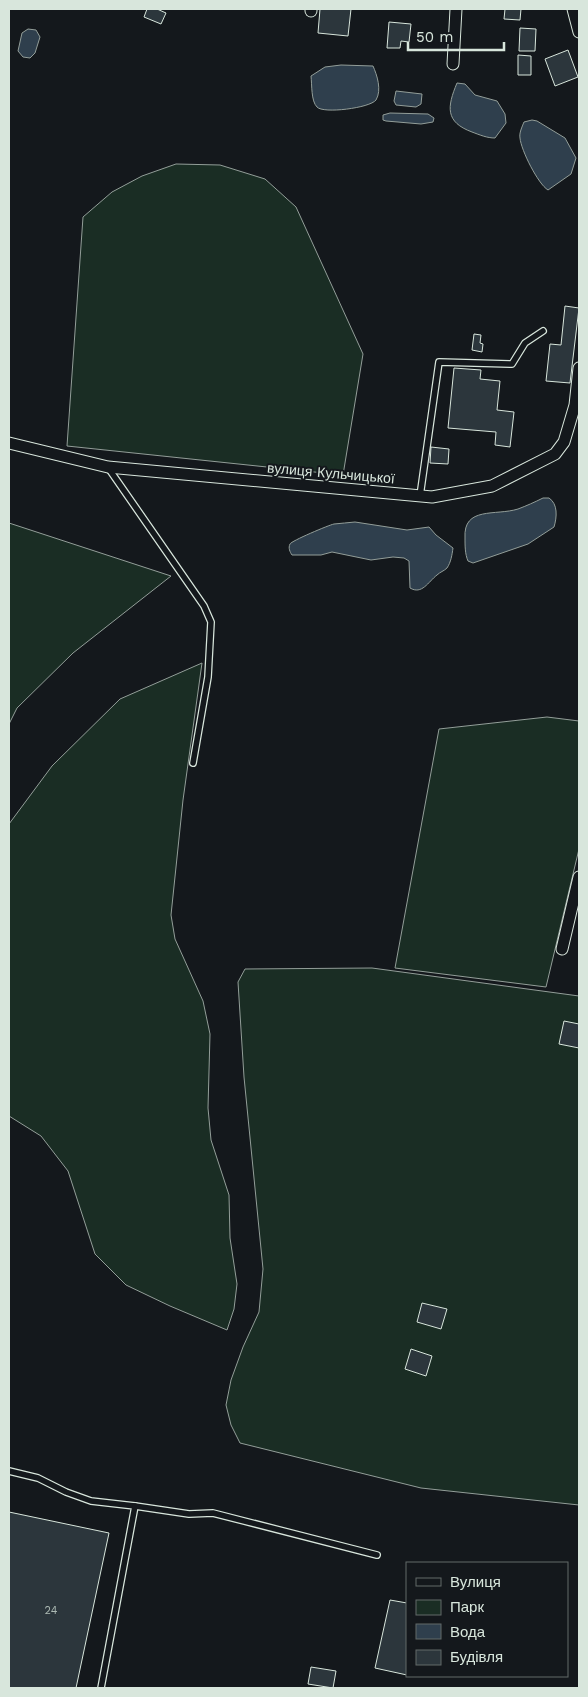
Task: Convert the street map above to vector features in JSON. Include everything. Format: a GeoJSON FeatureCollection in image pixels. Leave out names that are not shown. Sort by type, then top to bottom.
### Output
{"type":"FeatureCollection","features":[{"type":"Feature","properties":{"kind":"street"},"geometry":{"type":"LineString","coordinates":[[453,64],[456,9]]}},
{"type":"Feature","properties":{"kind":"street"},"geometry":{"type":"LineString","coordinates":[[573,9],[579,32]]}},
{"type":"Feature","properties":{"kind":"street","name":"вулиця Кульчицької"},"geometry":{"type":"LineString","coordinates":[[9,443],[108,467],[432,497],[492,486],[555,454],[564,442],[575,405],[579,368]]}},
{"type":"Feature","properties":{"kind":"street"},"geometry":{"type":"LineString","coordinates":[[562,949],[579,877]]}},
{"type":"Feature","properties":{"kind":"lane"},"geometry":{"type":"LineString","coordinates":[[420,496],[439,362],[512,364],[525,343],[543,331]]}},
{"type":"Feature","properties":{"kind":"lane"},"geometry":{"type":"LineString","coordinates":[[108,467],[204,606],[211,622],[208,677],[193,763]]}},
{"type":"Feature","properties":{"kind":"lane"},"geometry":{"type":"LineString","coordinates":[[9,1471],[38,1478],[66,1492],[90,1500],[189,1514],[214,1513],[376,1554]]}},
{"type":"Feature","properties":{"kind":"lane"},"geometry":{"type":"LineString","coordinates":[[101,1688],[135,1506]]}},
{"type":"Feature","properties":{"kind":"green space"},"geometry":{"type":"Polygon","coordinates":[[[176,164],[220,165],[265,179],[296,207],[363,354],[343,475],[67,446],[83,217],[112,192],[142,176],[176,164]]]}},
{"type":"Feature","properties":{"kind":"green space"},"geometry":{"type":"Polygon","coordinates":[[[9,523],[171,576],[73,653],[17,708],[9,724],[9,523]]]}},
{"type":"Feature","properties":{"kind":"green space"},"geometry":{"type":"Polygon","coordinates":[[[202,663],[183,800],[171,915],[175,939],[203,1001],[210,1034],[208,1108],[211,1140],[229,1195],[230,1238],[237,1284],[234,1309],[227,1330],[126,1285],[95,1254],[68,1171],[41,1136],[9,1116],[9,824],[52,766],[120,699],[202,663]]]}},
{"type":"Feature","properties":{"kind":"green space"},"geometry":{"type":"Polygon","coordinates":[[[547,717],[579,721],[579,849],[546,987],[395,968],[439,729],[547,717]]]}},
{"type":"Feature","properties":{"kind":"green space"},"geometry":{"type":"Polygon","coordinates":[[[372,968],[579,996],[579,1505],[421,1488],[240,1443],[231,1425],[226,1405],[231,1380],[259,1312],[263,1269],[244,1077],[238,982],[245,969],[372,968]]]}},
{"type":"Feature","properties":{"kind":"water"},"geometry":{"type":"Polygon","coordinates":[[[28,29],[36,30],[40,37],[35,53],[30,58],[23,57],[18,51],[22,33],[28,29]]]}},
{"type":"Feature","properties":{"kind":"water"},"geometry":{"type":"Polygon","coordinates":[[[341,65],[373,66],[379,87],[376,100],[372,103],[346,109],[328,110],[317,107],[313,97],[311,76],[325,67],[341,65]]]}},
{"type":"Feature","properties":{"kind":"water"},"geometry":{"type":"Polygon","coordinates":[[[457,83],[465,84],[475,95],[497,101],[505,114],[506,123],[495,138],[463,128],[453,118],[450,106],[457,83]]]}},
{"type":"Feature","properties":{"kind":"water"},"geometry":{"type":"Polygon","coordinates":[[[396,91],[422,94],[421,104],[416,107],[396,105],[394,101],[396,91]]]}},
{"type":"Feature","properties":{"kind":"water"},"geometry":{"type":"Polygon","coordinates":[[[390,113],[428,114],[434,118],[433,122],[421,124],[383,120],[383,115],[390,113]]]}},
{"type":"Feature","properties":{"kind":"water"},"geometry":{"type":"Polygon","coordinates":[[[537,121],[565,138],[576,158],[571,174],[548,190],[535,174],[521,143],[520,134],[524,122],[537,121]]]}},
{"type":"Feature","properties":{"kind":"water"},"geometry":{"type":"Polygon","coordinates":[[[543,498],[549,498],[554,504],[556,515],[554,527],[528,544],[473,563],[468,561],[465,538],[469,521],[482,514],[518,509],[543,498]]]}},
{"type":"Feature","properties":{"kind":"water"},"geometry":{"type":"Polygon","coordinates":[[[355,522],[407,530],[429,527],[453,548],[447,568],[425,587],[414,590],[410,588],[409,561],[404,558],[393,557],[371,560],[332,552],[321,555],[292,555],[289,548],[292,542],[334,524],[355,522]]]}},
{"type":"Feature","properties":{"kind":"building"},"geometry":{"type":"Polygon","coordinates":[[[147,9],[157,9],[166,13],[161,24],[144,17],[147,9]]]}},
{"type":"Feature","properties":{"kind":"building"},"geometry":{"type":"Polygon","coordinates":[[[320,9],[351,9],[348,36],[318,33],[320,9]]]}},
{"type":"Feature","properties":{"kind":"building"},"geometry":{"type":"Polygon","coordinates":[[[505,9],[521,9],[520,20],[504,19],[505,9]]]}},
{"type":"Feature","properties":{"kind":"building"},"geometry":{"type":"Polygon","coordinates":[[[389,22],[411,24],[409,42],[401,41],[400,48],[387,48],[389,22]]]}},
{"type":"Feature","properties":{"kind":"building"},"geometry":{"type":"Polygon","coordinates":[[[520,28],[536,29],[535,51],[519,51],[520,28]]]}},
{"type":"Feature","properties":{"kind":"building"},"geometry":{"type":"Polygon","coordinates":[[[568,50],[578,77],[555,86],[545,59],[568,50]]]}},
{"type":"Feature","properties":{"kind":"building"},"geometry":{"type":"Polygon","coordinates":[[[518,55],[531,56],[531,75],[518,75],[518,55]]]}},
{"type":"Feature","properties":{"kind":"building"},"geometry":{"type":"Polygon","coordinates":[[[565,306],[579,308],[570,383],[546,381],[550,344],[561,345],[565,306]]]}},
{"type":"Feature","properties":{"kind":"building"},"geometry":{"type":"Polygon","coordinates":[[[474,334],[481,335],[482,352],[472,350],[474,334]]]}},
{"type":"Feature","properties":{"kind":"building"},"geometry":{"type":"Polygon","coordinates":[[[454,368],[481,370],[480,379],[500,381],[497,410],[514,412],[510,447],[495,445],[496,432],[448,428],[454,368]]]}},
{"type":"Feature","properties":{"kind":"building"},"geometry":{"type":"Polygon","coordinates":[[[431,447],[449,449],[448,464],[430,463],[431,447]]]}},
{"type":"Feature","properties":{"kind":"building"},"geometry":{"type":"Polygon","coordinates":[[[564,1021],[579,1024],[579,1048],[559,1044],[564,1021]]]}},
{"type":"Feature","properties":{"kind":"building"},"geometry":{"type":"Polygon","coordinates":[[[422,1303],[447,1309],[441,1329],[417,1322],[422,1303]]]}},
{"type":"Feature","properties":{"kind":"building"},"geometry":{"type":"Polygon","coordinates":[[[411,1349],[432,1356],[426,1376],[405,1369],[411,1349]]]}},
{"type":"Feature","properties":{"kind":"building"},"geometry":{"type":"Polygon","coordinates":[[[9,1512],[109,1533],[76,1688],[9,1688],[9,1512]]]}},
{"type":"Feature","properties":{"kind":"building"},"geometry":{"type":"Polygon","coordinates":[[[390,1600],[406,1603],[406,1675],[375,1668],[390,1600]]]}},
{"type":"Feature","properties":{"kind":"building"},"geometry":{"type":"Polygon","coordinates":[[[311,1667],[336,1671],[333,1688],[308,1684],[311,1667]]]}}]}
